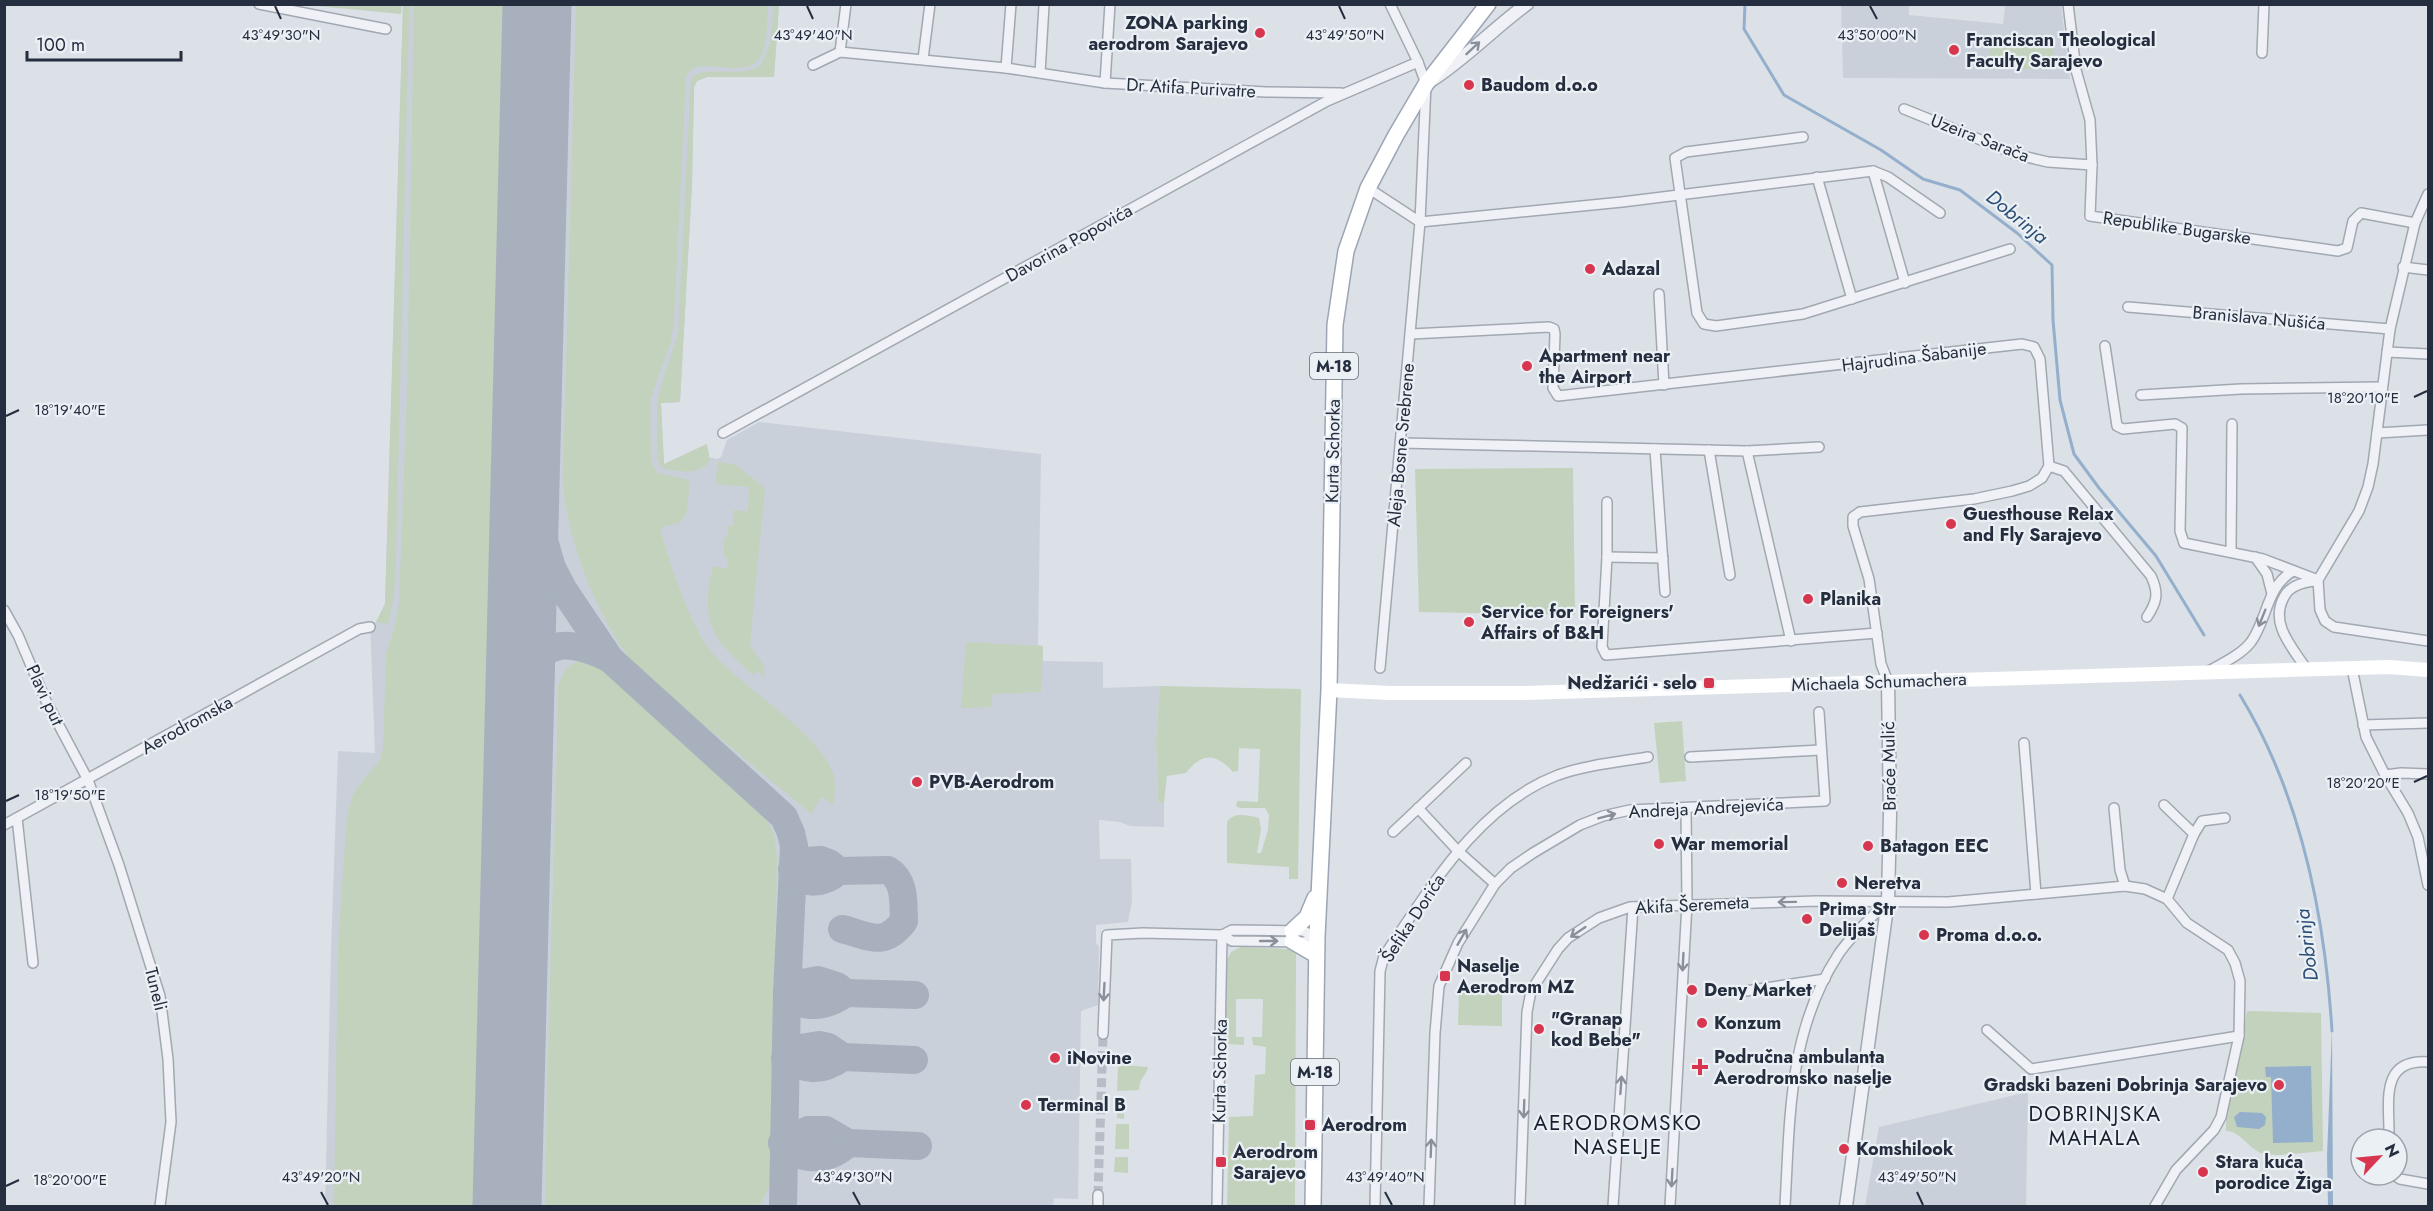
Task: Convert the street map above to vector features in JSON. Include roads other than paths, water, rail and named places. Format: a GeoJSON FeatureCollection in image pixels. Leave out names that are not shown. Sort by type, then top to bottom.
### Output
{"type":"FeatureCollection","features":[{"type":"Feature","properties":{"kind":"main road","name":"Kurta Schorka"},"geometry":{"type":"LineString","coordinates":[[1313,1206],[1316,955],[1329,690],[1335,325],[1346,251],[1368,188],[1426,84],[1488,4]]}},
{"type":"Feature","properties":{"kind":"main road","name":"Michaela Schumachera"},"geometry":{"type":"LineString","coordinates":[[1329,690],[1390,693],[1521,693],[2352,668],[2404,667],[2428,670]]}},
{"type":"Feature","properties":{"kind":"main road"},"geometry":{"type":"LineString","coordinates":[[1316,955],[1292,936],[1307,917],[1319,890]]}},
{"type":"Feature","properties":{"kind":"street"},"geometry":{"type":"LineString","coordinates":[[259,4],[386,29]]}},
{"type":"Feature","properties":{"kind":"street"},"geometry":{"type":"LineString","coordinates":[[813,65],[840,52],[846,4]]}},
{"type":"Feature","properties":{"kind":"street"},"geometry":{"type":"LineString","coordinates":[[923,60],[930,4]]}},
{"type":"Feature","properties":{"kind":"street"},"geometry":{"type":"LineString","coordinates":[[1006,68],[1011,4]]}},
{"type":"Feature","properties":{"kind":"street"},"geometry":{"type":"LineString","coordinates":[[1105,83],[1110,4]]}},
{"type":"Feature","properties":{"kind":"street"},"geometry":{"type":"LineString","coordinates":[[1390,4],[1426,84],[1452,68],[1485,37],[1527,4]]}},
{"type":"Feature","properties":{"kind":"street","name":"Republike Bugarske"},"geometry":{"type":"LineString","coordinates":[[2068,4],[2076,70],[2090,120],[2092,165],[2090,216],[2338,251],[2347,248],[2353,221],[2361,213],[2415,224]]}},
{"type":"Feature","properties":{"kind":"street"},"geometry":{"type":"LineString","coordinates":[[2262,53],[2264,4]]}},
{"type":"Feature","properties":{"kind":"street"},"geometry":{"type":"LineString","coordinates":[[1040,73],[1044,5]]}},
{"type":"Feature","properties":{"kind":"street","name":"Dr Atifa Purivatre"},"geometry":{"type":"LineString","coordinates":[[840,52],[1006,68],[1105,83],[1266,92],[1343,93]]}},
{"type":"Feature","properties":{"kind":"street","name":"Davorina Popovića"},"geometry":{"type":"LineString","coordinates":[[723,433],[1343,93],[1418,62]]}},
{"type":"Feature","properties":{"kind":"street","name":"Aleja Bosne Srebrene"},"geometry":{"type":"LineString","coordinates":[[1380,668],[1402,443],[1420,222],[1426,84]]}},
{"type":"Feature","properties":{"kind":"street","name":"Uzeira Sarača"},"geometry":{"type":"LineString","coordinates":[[1904,109],[2018,155],[2048,162],[2092,165]]}},
{"type":"Feature","properties":{"kind":"street"},"geometry":{"type":"LineString","coordinates":[[1803,137],[1681,153],[1675,158],[1678,195],[1697,313],[1704,324],[1716,326],[1803,314],[2010,249]]}},
{"type":"Feature","properties":{"kind":"street"},"geometry":{"type":"LineString","coordinates":[[1368,188],[1420,222],[1678,195],[1872,171],[1888,177],[1940,213]]}},
{"type":"Feature","properties":{"kind":"street"},"geometry":{"type":"LineString","coordinates":[[1872,171],[1905,283]]}},
{"type":"Feature","properties":{"kind":"street"},"geometry":{"type":"LineString","coordinates":[[1817,177],[1852,299]]}},
{"type":"Feature","properties":{"kind":"street"},"geometry":{"type":"LineString","coordinates":[[2428,194],[2415,224],[2390,329],[2373,464],[2359,511],[2318,580],[2320,610],[2325,621],[2334,627],[2428,641]]}},
{"type":"Feature","properties":{"kind":"street"},"geometry":{"type":"LineString","coordinates":[[2403,267],[2428,270]]}},
{"type":"Feature","properties":{"kind":"street"},"geometry":{"type":"LineString","coordinates":[[1659,294],[1664,385]]}},
{"type":"Feature","properties":{"kind":"street","name":"Branislava Nušića"},"geometry":{"type":"LineString","coordinates":[[2128,307],[2390,329]]}},
{"type":"Feature","properties":{"kind":"street","name":"Hajrudina Šabanije"},"geometry":{"type":"LineString","coordinates":[[1411,334],[1549,327],[1554,329],[1556,334],[1553,388],[1556,395],[2028,345],[2034,347],[2040,359],[2049,466]]}},
{"type":"Feature","properties":{"kind":"street"},"geometry":{"type":"LineString","coordinates":[[2105,346],[2117,426],[2123,429],[2175,424],[2182,428],[2180,531],[2184,543],[2255,557],[2318,580]]}},
{"type":"Feature","properties":{"kind":"street"},"geometry":{"type":"LineString","coordinates":[[2387,352],[2428,354]]}},
{"type":"Feature","properties":{"kind":"street"},"geometry":{"type":"LineString","coordinates":[[2141,395],[2241,389],[2382,387]]}},
{"type":"Feature","properties":{"kind":"street"},"geometry":{"type":"LineString","coordinates":[[2231,552],[2232,424]]}},
{"type":"Feature","properties":{"kind":"street"},"geometry":{"type":"LineString","coordinates":[[2377,433],[2428,430]]}},
{"type":"Feature","properties":{"kind":"street"},"geometry":{"type":"LineString","coordinates":[[1402,443],[1747,451],[1819,447]]}},
{"type":"Feature","properties":{"kind":"street"},"geometry":{"type":"LineString","coordinates":[[1655,449],[1665,592]]}},
{"type":"Feature","properties":{"kind":"street"},"geometry":{"type":"LineString","coordinates":[[1709,450],[1730,575]]}},
{"type":"Feature","properties":{"kind":"street"},"geometry":{"type":"LineString","coordinates":[[1747,451],[1791,641]]}},
{"type":"Feature","properties":{"kind":"street"},"geometry":{"type":"LineString","coordinates":[[1888,682],[1881,664],[1869,579],[1853,526],[1855,514],[1974,499],[2029,486],[2042,478],[2049,466],[2064,471],[2151,576],[2157,589],[2157,597],[2147,617]]}},
{"type":"Feature","properties":{"kind":"street"},"geometry":{"type":"LineString","coordinates":[[1607,502],[1607,557],[1602,646],[1606,655],[1877,633]]}},
{"type":"Feature","properties":{"kind":"street"},"geometry":{"type":"LineString","coordinates":[[1607,557],[1663,558]]}},
{"type":"Feature","properties":{"kind":"street"},"geometry":{"type":"LineString","coordinates":[[2255,557],[2266,574],[2272,594]]}},
{"type":"Feature","properties":{"kind":"street"},"geometry":{"type":"LineString","coordinates":[[2293,571],[2279,606],[2280,626],[2307,670]]}},
{"type":"Feature","properties":{"kind":"street"},"geometry":{"type":"LineString","coordinates":[[2206,673],[2247,647],[2257,632],[2280,579],[2293,571]]}},
{"type":"Feature","properties":{"kind":"street"},"geometry":{"type":"LineString","coordinates":[[2286,593],[2296,585],[2318,580]]}},
{"type":"Feature","properties":{"kind":"street","name":"Plavi put"},"geometry":{"type":"LineString","coordinates":[[4,610],[18,635],[49,708],[87,780]]}},
{"type":"Feature","properties":{"kind":"street","name":"Aerodromska"},"geometry":{"type":"LineString","coordinates":[[4,825],[358,629],[370,627]]}},
{"type":"Feature","properties":{"kind":"street"},"geometry":{"type":"LineString","coordinates":[[2352,668],[2366,737],[2408,813],[2418,837],[2428,885]]}},
{"type":"Feature","properties":{"kind":"street","name":"Braće Mulić"},"geometry":{"type":"LineString","coordinates":[[1846,1206],[1888,900],[1890,815],[1888,682]]}},
{"type":"Feature","properties":{"kind":"street","name":"Andreja Andrejevića"},"geometry":{"type":"LineString","coordinates":[[1429,1206],[1435,1033],[1439,986],[1458,943],[1495,884],[1533,853],[1569,831],[1595,819],[1630,810],[1825,801],[1819,711]]}},
{"type":"Feature","properties":{"kind":"street"},"geometry":{"type":"LineString","coordinates":[[2363,725],[2428,723]]}},
{"type":"Feature","properties":{"kind":"street"},"geometry":{"type":"LineString","coordinates":[[2024,743],[2036,894]]}},
{"type":"Feature","properties":{"kind":"street"},"geometry":{"type":"LineString","coordinates":[[1690,758],[1821,750]]}},
{"type":"Feature","properties":{"kind":"street","name":"Šefika Dorića"},"geometry":{"type":"LineString","coordinates":[[1375,1206],[1380,971],[1384,956],[1458,851],[1492,817],[1543,782],[1559,775],[1593,766],[1648,757]]}},
{"type":"Feature","properties":{"kind":"street"},"geometry":{"type":"LineString","coordinates":[[1393,832],[1466,763]]}},
{"type":"Feature","properties":{"kind":"street"},"geometry":{"type":"LineString","coordinates":[[2385,775],[2428,774]]}},
{"type":"Feature","properties":{"kind":"street","name":"Tuneli"},"geometry":{"type":"LineString","coordinates":[[87,780],[119,865],[160,996],[168,1059],[171,1122],[160,1206]]}},
{"type":"Feature","properties":{"kind":"street"},"geometry":{"type":"LineString","coordinates":[[2164,805],[2194,834]]}},
{"type":"Feature","properties":{"kind":"street"},"geometry":{"type":"LineString","coordinates":[[1418,808],[1458,851],[1495,884]]}},
{"type":"Feature","properties":{"kind":"street"},"geometry":{"type":"LineString","coordinates":[[2114,808],[2120,870],[2125,886]]}},
{"type":"Feature","properties":{"kind":"street"},"geometry":{"type":"LineString","coordinates":[[1670,1206],[1686,904],[1686,809]]}},
{"type":"Feature","properties":{"kind":"street"},"geometry":{"type":"LineString","coordinates":[[17,818],[33,963]]}},
{"type":"Feature","properties":{"kind":"street"},"geometry":{"type":"LineString","coordinates":[[2155,1206],[2176,1170],[2214,1130],[2221,1117],[2239,1036],[2240,981],[2235,963],[2228,951],[2187,923],[2167,899],[2194,834],[2202,821],[2225,818]]}},
{"type":"Feature","properties":{"kind":"street","name":"Akifa Šeremeta"},"geometry":{"type":"LineString","coordinates":[[1520,1206],[1527,1012],[1531,991],[1547,964],[1568,938],[1599,918],[1632,907],[1888,900],[1948,902],[2125,886],[2145,889],[2167,899]]}},
{"type":"Feature","properties":{"kind":"street"},"geometry":{"type":"LineString","coordinates":[[1785,1206],[1791,1097],[1802,1034],[1839,953],[1888,900]]}},
{"type":"Feature","properties":{"kind":"street"},"geometry":{"type":"LineString","coordinates":[[1613,1206],[1632,907]]}},
{"type":"Feature","properties":{"kind":"street"},"geometry":{"type":"LineString","coordinates":[[1103,1034],[1107,935],[1143,933],[1222,935],[1232,941],[1310,933],[1317,937]]}},
{"type":"Feature","properties":{"kind":"street","name":"Kurta Schorka"},"geometry":{"type":"LineString","coordinates":[[1217,1206],[1222,935]]}},
{"type":"Feature","properties":{"kind":"street"},"geometry":{"type":"LineString","coordinates":[[1746,991],[1826,978]]}},
{"type":"Feature","properties":{"kind":"street"},"geometry":{"type":"LineString","coordinates":[[1987,1030],[2031,1069],[2239,1036]]}},
{"type":"Feature","properties":{"kind":"street"},"geometry":{"type":"LineString","coordinates":[[2389,1127],[2390,1083],[2394,1072],[2409,1063],[2428,1062]]}},
{"type":"Feature","properties":{"kind":"street"},"geometry":{"type":"LineString","coordinates":[[2409,1181],[2428,1184]]}},
{"type":"Feature","properties":{"kind":"street"},"geometry":{"type":"LineString","coordinates":[[1098,1195],[1098,1206]]}},
{"type":"Feature","properties":{"kind":"water","name":"Dobrinja"},"geometry":{"type":"Polygon","coordinates":[[[2332,1029],[2333,1206],[2328,1206],[2327,1156],[2332,1029]]]}},
{"type":"Feature","properties":{"kind":"water"},"geometry":{"type":"Polygon","coordinates":[[[2311,1066],[2313,1142],[2273,1143],[2271,1077],[2266,1077],[2265,1067],[2311,1066]]]}},
{"type":"Feature","properties":{"kind":"water"},"geometry":{"type":"Polygon","coordinates":[[[2240,1112],[2262,1113],[2266,1117],[2265,1125],[2259,1129],[2237,1127],[2234,1117],[2240,1112]]]}},
{"type":"Feature","properties":{"kind":"waterway","name":"Dobrinja"},"geometry":{"type":"LineString","coordinates":[[1745,4],[1744,29],[1784,95],[1881,150],[1923,179],[1960,190],[2017,233],[2052,265],[2053,320],[2060,400],[2074,454],[2099,488],[2156,556],[2204,635]]}},
{"type":"Feature","properties":{"kind":"waterway","name":"Dobrinja"},"geometry":{"type":"LineString","coordinates":[[2240,695],[2261,733],[2279,774],[2306,857],[2323,944],[2332,1031]]}},
{"type":"Feature","properties":{"kind":"tunnel"},"geometry":{"type":"LineString","coordinates":[[1098,1195],[1103,1034]]}},
{"type":"Feature","properties":{"kind":"place","name":"ZONA parking aerodrom Sarajevo"},"geometry":{"type":"Point","coordinates":[1260,33]}},
{"type":"Feature","properties":{"kind":"place","name":"Franciscan Theological Faculty Sarajevo"},"geometry":{"type":"Point","coordinates":[1954,50]}},
{"type":"Feature","properties":{"kind":"place","name":"Baudom d.o.o"},"geometry":{"type":"Point","coordinates":[1469,85]}},
{"type":"Feature","properties":{"kind":"place","name":"Adazal"},"geometry":{"type":"Point","coordinates":[1590,269]}},
{"type":"Feature","properties":{"kind":"place","name":"Apartment near the Airport"},"geometry":{"type":"Point","coordinates":[1527,366]}},
{"type":"Feature","properties":{"kind":"place","name":"Guesthouse Relax and Fly Sarajevo"},"geometry":{"type":"Point","coordinates":[1951,524]}},
{"type":"Feature","properties":{"kind":"place","name":"Planika"},"geometry":{"type":"Point","coordinates":[1808,599]}},
{"type":"Feature","properties":{"kind":"place","name":"Service for Foreigners' Affairs of B&H"},"geometry":{"type":"Point","coordinates":[1469,622]}},
{"type":"Feature","properties":{"kind":"place","name":"Nedžarići - selo"},"geometry":{"type":"Point","coordinates":[1709,683]}},
{"type":"Feature","properties":{"kind":"place","name":"PVB-Aerodrom"},"geometry":{"type":"Point","coordinates":[917,782]}},
{"type":"Feature","properties":{"kind":"place","name":"War memorial"},"geometry":{"type":"Point","coordinates":[1659,844]}},
{"type":"Feature","properties":{"kind":"place","name":"Batagon EEC"},"geometry":{"type":"Point","coordinates":[1868,846]}},
{"type":"Feature","properties":{"kind":"place","name":"Neretva"},"geometry":{"type":"Point","coordinates":[1842,883]}},
{"type":"Feature","properties":{"kind":"place","name":"Prima Str Delijaš"},"geometry":{"type":"Point","coordinates":[1807,919]}},
{"type":"Feature","properties":{"kind":"place","name":"Proma d.o.o."},"geometry":{"type":"Point","coordinates":[1924,935]}},
{"type":"Feature","properties":{"kind":"place","name":"Naselje Aerodrom MZ"},"geometry":{"type":"Point","coordinates":[1445,976]}},
{"type":"Feature","properties":{"kind":"place","name":"Deny Market"},"geometry":{"type":"Point","coordinates":[1692,990]}},
{"type":"Feature","properties":{"kind":"place","name":"Konzum"},"geometry":{"type":"Point","coordinates":[1702,1023]}},
{"type":"Feature","properties":{"kind":"place","name":"\"Granap kod Bebe\""},"geometry":{"type":"Point","coordinates":[1539,1029]}},
{"type":"Feature","properties":{"kind":"place","name":"iNovine"},"geometry":{"type":"Point","coordinates":[1055,1058]}},
{"type":"Feature","properties":{"kind":"place","name":"Područna ambulanta Aerodromsko naselje"},"geometry":{"type":"Point","coordinates":[1700,1067]}},
{"type":"Feature","properties":{"kind":"place","name":"Gradski bazeni Dobrinja Sarajevo"},"geometry":{"type":"Point","coordinates":[2279,1085]}},
{"type":"Feature","properties":{"kind":"place","name":"Terminal B"},"geometry":{"type":"Point","coordinates":[1026,1105]}},
{"type":"Feature","properties":{"kind":"place","name":"Aerodrom"},"geometry":{"type":"Point","coordinates":[1310,1125]}},
{"type":"Feature","properties":{"kind":"place","name":"Komshilook"},"geometry":{"type":"Point","coordinates":[1844,1149]}},
{"type":"Feature","properties":{"kind":"place","name":"Aerodrom Sarajevo"},"geometry":{"type":"Point","coordinates":[1221,1162]}},
{"type":"Feature","properties":{"kind":"place","name":"Stara kuća porodice Žiga"},"geometry":{"type":"Point","coordinates":[2203,1172]}},
{"type":"Feature","properties":{"kind":"district","name":"DOBRINJSKA MAHALA"},"geometry":{"type":"Point","coordinates":[2095,1126]}},
{"type":"Feature","properties":{"kind":"district","name":"AERODROMSKO NASELJE"},"geometry":{"type":"Point","coordinates":[1618,1135]}}]}
